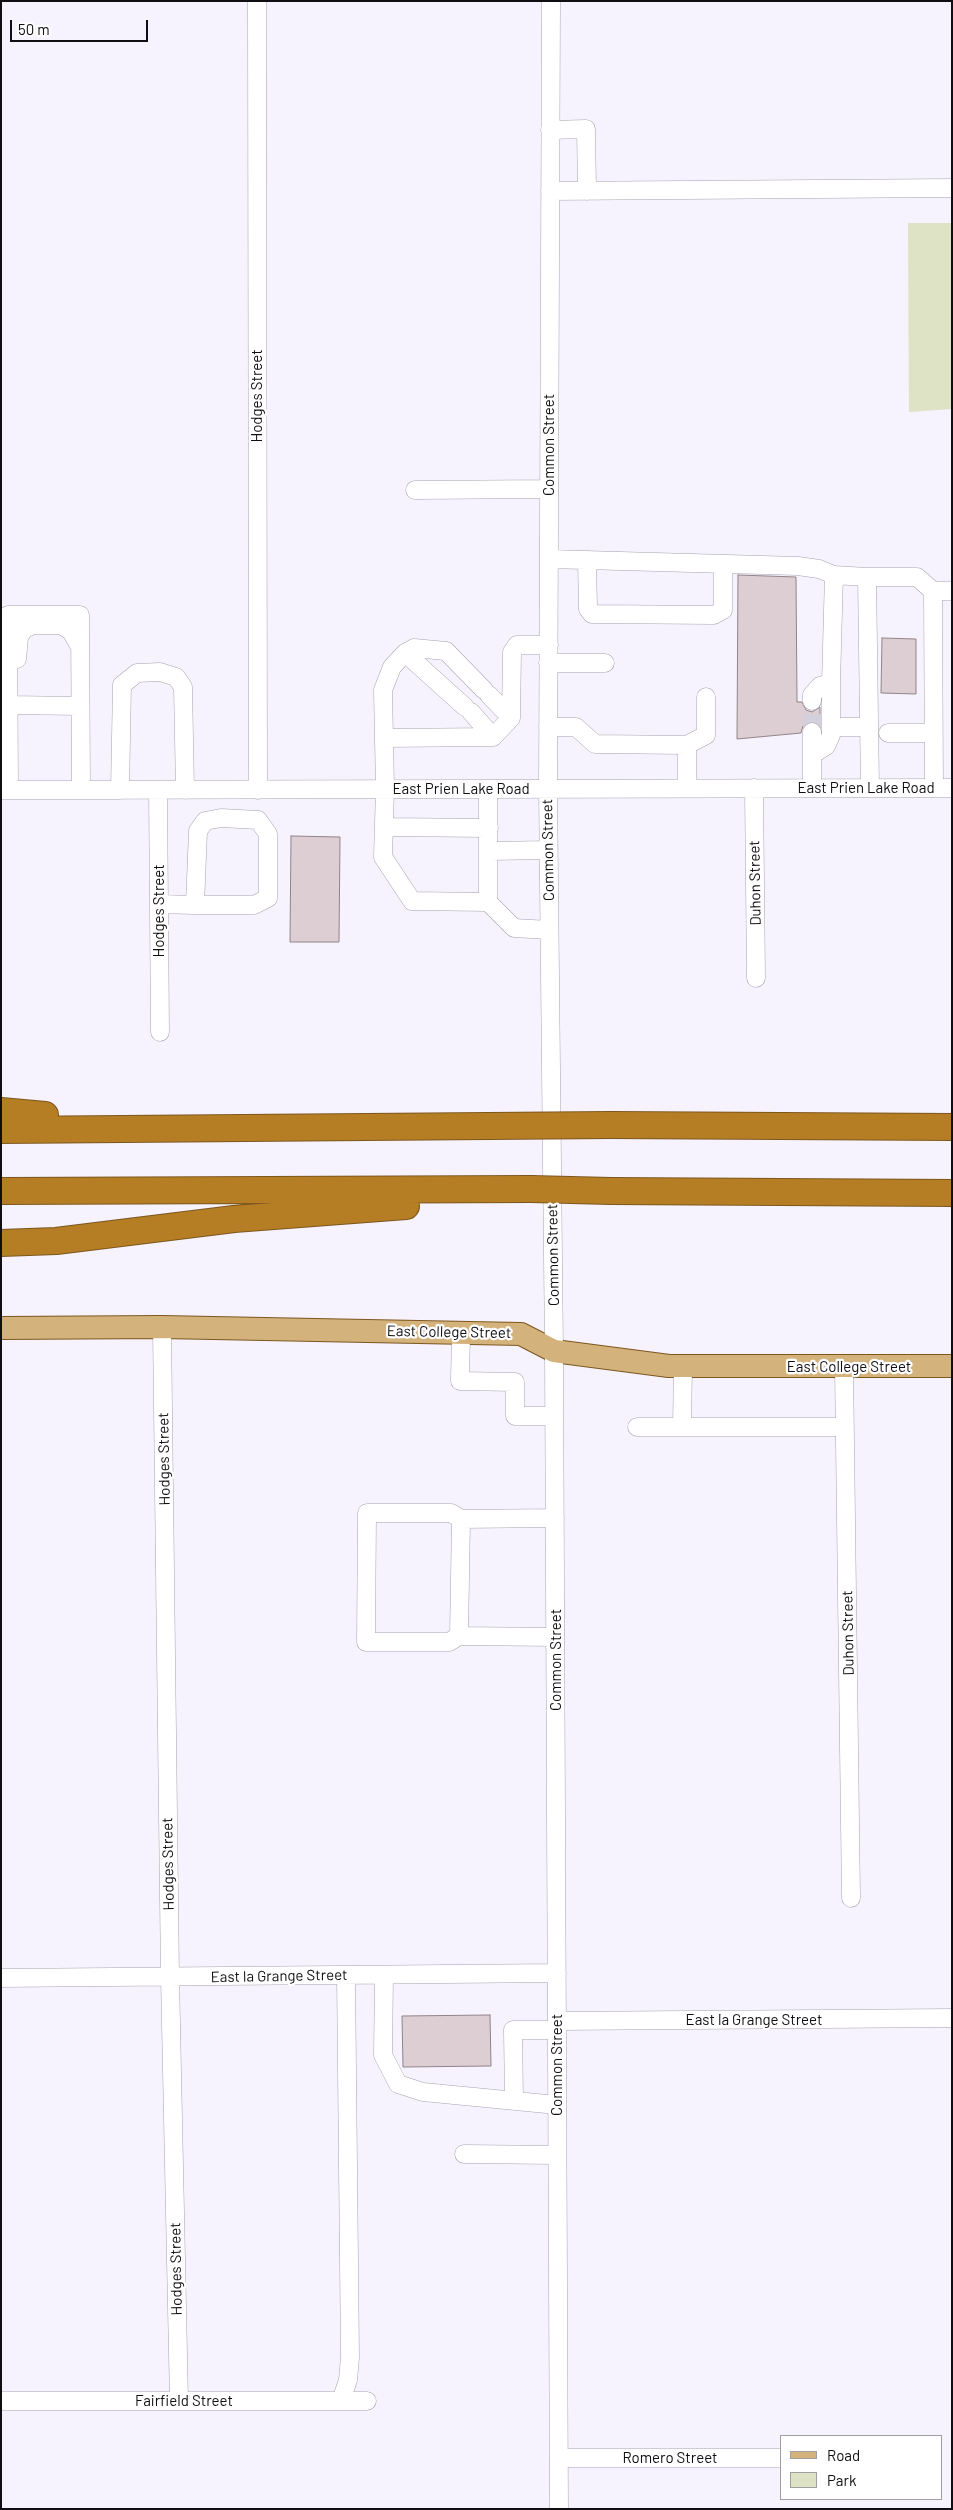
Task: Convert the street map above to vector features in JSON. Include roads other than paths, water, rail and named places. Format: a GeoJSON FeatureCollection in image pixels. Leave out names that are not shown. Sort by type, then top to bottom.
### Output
{"type":"FeatureCollection","features":[{"type":"Feature","properties":{"kind":"highway"},"geometry":{"type":"LineString","coordinates":[[1,1111],[202,1129]]}},
{"type":"Feature","properties":{"kind":"highway"},"geometry":{"type":"LineString","coordinates":[[1,1130],[611,1125],[952,1127]]}},
{"type":"Feature","properties":{"kind":"highway"},"geometry":{"type":"LineString","coordinates":[[1,1243],[56,1241],[234,1219],[420,1205],[482,1190]]}},
{"type":"Feature","properties":{"kind":"highway"},"geometry":{"type":"LineString","coordinates":[[1,1192],[482,1190],[952,1193]]}},
{"type":"Feature","properties":{"kind":"main road","name":"East College Street"},"geometry":{"type":"LineString","coordinates":[[1,1328],[162,1327],[521,1334],[554,1351],[683,1366],[952,1366]]}},
{"type":"Feature","properties":{"kind":"street","name":"Hodges Street"},"geometry":{"type":"LineString","coordinates":[[257,1],[258,790]]}},
{"type":"Feature","properties":{"kind":"street","name":"Common Street"},"geometry":{"type":"LineString","coordinates":[[551,1],[548,850],[556,1637],[559,2509]]}},
{"type":"Feature","properties":{"kind":"street"},"geometry":{"type":"LineString","coordinates":[[550,130],[586,129],[587,191]]}},
{"type":"Feature","properties":{"kind":"street"},"geometry":{"type":"LineString","coordinates":[[550,191],[952,188]]}},
{"type":"Feature","properties":{"kind":"street"},"geometry":{"type":"LineString","coordinates":[[415,490],[549,489]]}},
{"type":"Feature","properties":{"kind":"street"},"geometry":{"type":"LineString","coordinates":[[549,559],[798,566],[819,569],[834,575],[917,577],[933,591],[952,591]]}},
{"type":"Feature","properties":{"kind":"street"},"geometry":{"type":"LineString","coordinates":[[587,560],[588,609],[592,614],[714,616],[723,610],[723,564]]}},
{"type":"Feature","properties":{"kind":"street"},"geometry":{"type":"LineString","coordinates":[[812,754],[826,746],[831,735],[834,575]]}},
{"type":"Feature","properties":{"kind":"street"},"geometry":{"type":"LineString","coordinates":[[867,577],[870,788]]}},
{"type":"Feature","properties":{"kind":"street"},"geometry":{"type":"LineString","coordinates":[[933,591],[934,788]]}},
{"type":"Feature","properties":{"kind":"street"},"geometry":{"type":"LineString","coordinates":[[5,790],[8,704],[4,634],[8,615],[80,614],[81,790]]}},
{"type":"Feature","properties":{"kind":"street"},"geometry":{"type":"LineString","coordinates":[[8,704],[17,678],[19,637],[24,628],[33,624],[61,625],[71,631],[80,647]]}},
{"type":"Feature","properties":{"kind":"street"},"geometry":{"type":"LineString","coordinates":[[384,738],[494,737],[511,718],[512,652],[517,645],[549,645]]}},
{"type":"Feature","properties":{"kind":"street"},"geometry":{"type":"LineString","coordinates":[[511,718],[446,651],[414,648],[405,653],[392,667],[383,690],[385,789],[383,858],[412,901],[488,902],[514,928],[549,930]]}},
{"type":"Feature","properties":{"kind":"street"},"geometry":{"type":"LineString","coordinates":[[405,653],[468,710],[494,737]]}},
{"type":"Feature","properties":{"kind":"street"},"geometry":{"type":"LineString","coordinates":[[548,663],[605,663]]}},
{"type":"Feature","properties":{"kind":"street"},"geometry":{"type":"LineString","coordinates":[[120,790],[122,685],[137,673],[160,672],[176,677],[184,687],[185,790]]}},
{"type":"Feature","properties":{"kind":"street"},"geometry":{"type":"LineString","coordinates":[[812,701],[812,695],[820,686],[831,683]]}},
{"type":"Feature","properties":{"kind":"street"},"geometry":{"type":"LineString","coordinates":[[548,727],[576,727],[595,744],[687,745],[706,735],[706,697]]}},
{"type":"Feature","properties":{"kind":"street"},"geometry":{"type":"LineString","coordinates":[[8,704],[80,706]]}},
{"type":"Feature","properties":{"kind":"street"},"geometry":{"type":"LineString","coordinates":[[831,727],[869,727]]}},
{"type":"Feature","properties":{"kind":"street"},"geometry":{"type":"LineString","coordinates":[[812,732],[812,788]]}},
{"type":"Feature","properties":{"kind":"street"},"geometry":{"type":"LineString","coordinates":[[888,733],[934,733]]}},
{"type":"Feature","properties":{"kind":"street"},"geometry":{"type":"LineString","coordinates":[[687,745],[687,788]]}},
{"type":"Feature","properties":{"kind":"street"},"geometry":{"type":"LineString","coordinates":[[488,788],[488,902]]}},
{"type":"Feature","properties":{"kind":"street","name":"Duhon Street"},"geometry":{"type":"LineString","coordinates":[[754,788],[756,978]]}},
{"type":"Feature","properties":{"kind":"street","name":"East Prien Lake Road"},"geometry":{"type":"LineString","coordinates":[[5,790],[952,788]]}},
{"type":"Feature","properties":{"kind":"street","name":"Hodges Street"},"geometry":{"type":"LineString","coordinates":[[158,790],[160,1032]]}},
{"type":"Feature","properties":{"kind":"street"},"geometry":{"type":"LineString","coordinates":[[220,791],[221,818]]}},
{"type":"Feature","properties":{"kind":"street"},"geometry":{"type":"LineString","coordinates":[[159,904],[195,905],[254,906],[268,898],[268,834],[258,820],[221,818],[205,821],[198,831],[195,905]]}},
{"type":"Feature","properties":{"kind":"street"},"geometry":{"type":"LineString","coordinates":[[384,827],[489,828]]}},
{"type":"Feature","properties":{"kind":"street"},"geometry":{"type":"LineString","coordinates":[[489,851],[548,850]]}},
{"type":"Feature","properties":{"kind":"street","name":"Hodges Street"},"geometry":{"type":"LineString","coordinates":[[162,1327],[170,1977],[179,2401]]}},
{"type":"Feature","properties":{"kind":"street"},"geometry":{"type":"LineString","coordinates":[[461,1333],[460,1381],[515,1382],[514,1416],[554,1416]]}},
{"type":"Feature","properties":{"kind":"street"},"geometry":{"type":"LineString","coordinates":[[682,1427],[683,1366]]}},
{"type":"Feature","properties":{"kind":"street","name":"Duhon Street"},"geometry":{"type":"LineString","coordinates":[[844,1367],[851,1898]]}},
{"type":"Feature","properties":{"kind":"street"},"geometry":{"type":"LineString","coordinates":[[638,1427],[845,1427]]}},
{"type":"Feature","properties":{"kind":"street"},"geometry":{"type":"LineString","coordinates":[[555,1518],[461,1519],[451,1513],[367,1514],[366,1642],[449,1642],[459,1636],[556,1637]]}},
{"type":"Feature","properties":{"kind":"street"},"geometry":{"type":"LineString","coordinates":[[459,1636],[461,1519]]}},
{"type":"Feature","properties":{"kind":"street","name":"East la Grange Street"},"geometry":{"type":"LineString","coordinates":[[1,1978],[557,1973]]}},
{"type":"Feature","properties":{"kind":"street"},"geometry":{"type":"LineString","coordinates":[[384,1974],[384,2055],[398,2084],[423,2092],[557,2105]]}},
{"type":"Feature","properties":{"kind":"street"},"geometry":{"type":"LineString","coordinates":[[342,2401],[348,2380],[350,2357],[346,1975]]}},
{"type":"Feature","properties":{"kind":"street","name":"East la Grange Street"},"geometry":{"type":"LineString","coordinates":[[514,2100],[513,2030],[557,2025],[952,2018]]}},
{"type":"Feature","properties":{"kind":"street"},"geometry":{"type":"LineString","coordinates":[[464,2154],[557,2155]]}},
{"type":"Feature","properties":{"kind":"street","name":"Fairfield Street"},"geometry":{"type":"LineString","coordinates":[[1,2401],[366,2401]]}},
{"type":"Feature","properties":{"kind":"street","name":"Romero Street"},"geometry":{"type":"LineString","coordinates":[[559,2458],[780,2458]]}},
{"type":"Feature","properties":{"kind":"tunnel"},"geometry":{"type":"LineString","coordinates":[[812,701],[812,732]]}}]}
